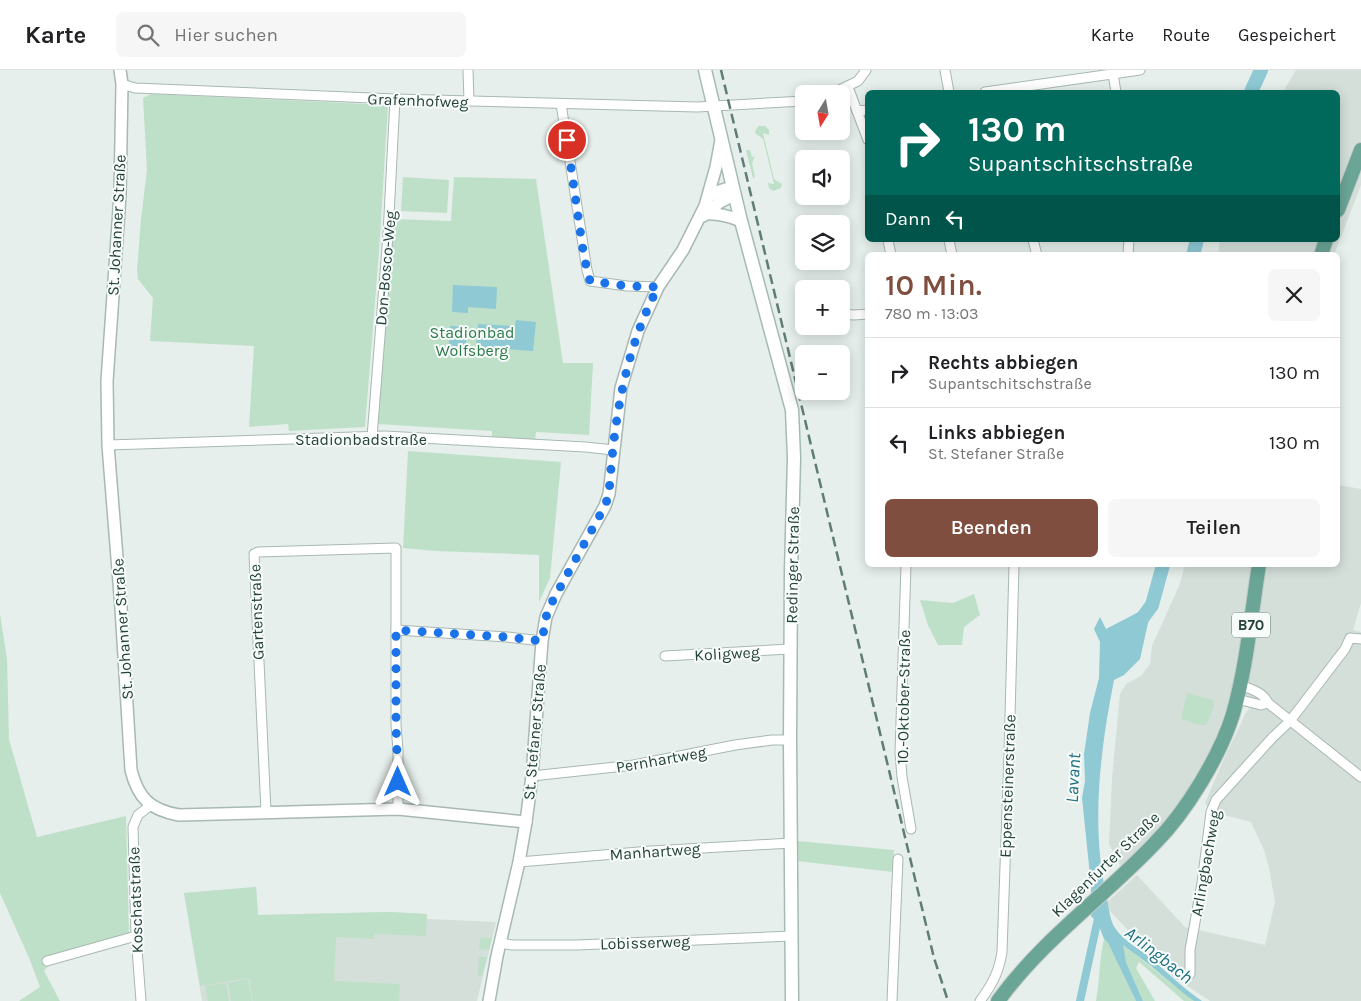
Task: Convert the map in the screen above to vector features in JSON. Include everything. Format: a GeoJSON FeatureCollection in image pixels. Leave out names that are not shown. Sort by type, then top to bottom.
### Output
{"type":"FeatureCollection","features":[{"type":"Feature","properties":{"kind":"main road","name":"St. Stefaner Straße"},"geometry":{"type":"LineString","coordinates":[[705,70],[722,138]]}},
{"type":"Feature","properties":{"kind":"main road","name":"Redinger Straße"},"geometry":{"type":"LineString","coordinates":[[722,138],[733,191],[792,410],[794,458],[790,649],[792,1001]]}},
{"type":"Feature","properties":{"kind":"main road"},"geometry":{"type":"LineString","coordinates":[[1340,205],[1361,150]]}},
{"type":"Feature","properties":{"kind":"main road","name":"Klagenfurter Straße"},"geometry":{"type":"LineString","coordinates":[[998,1001],[1042,948],[1156,842],[1188,803],[1221,743],[1232,716],[1248,646],[1259,567]]}},
{"type":"Feature","properties":{"kind":"street","name":"St. Johanner Straße"},"geometry":{"type":"LineString","coordinates":[[120,70],[122,84],[120,196],[107,381],[108,445],[131,770],[138,791],[150,805]]}},
{"type":"Feature","properties":{"kind":"street"},"geometry":{"type":"LineString","coordinates":[[468,70],[469,101]]}},
{"type":"Feature","properties":{"kind":"street"},"geometry":{"type":"LineString","coordinates":[[850,86],[861,79],[866,70]]}},
{"type":"Feature","properties":{"kind":"street"},"geometry":{"type":"LineString","coordinates":[[945,70],[949,90]]}},
{"type":"Feature","properties":{"kind":"street"},"geometry":{"type":"LineString","coordinates":[[999,90],[1140,70]]}},
{"type":"Feature","properties":{"kind":"street"},"geometry":{"type":"LineString","coordinates":[[1113,74],[1116,90]]}},
{"type":"Feature","properties":{"kind":"street","name":"Grafenhofweg"},"geometry":{"type":"LineString","coordinates":[[122,84],[135,88],[561,104],[714,107],[795,102]]}},
{"type":"Feature","properties":{"kind":"street"},"geometry":{"type":"LineString","coordinates":[[850,92],[865,132]]}},
{"type":"Feature","properties":{"kind":"street","name":"Don-Bosco-Weg"},"geometry":{"type":"LineString","coordinates":[[372,437],[388,235],[395,99]]}},
{"type":"Feature","properties":{"kind":"street"},"geometry":{"type":"LineString","coordinates":[[561,104],[584,257],[590,281],[627,286],[658,287]]}},
{"type":"Feature","properties":{"kind":"street"},"geometry":{"type":"LineString","coordinates":[[857,111],[865,110]]}},
{"type":"Feature","properties":{"kind":"street","name":"St. Stefaner Straße"},"geometry":{"type":"LineString","coordinates":[[489,1001],[500,943],[520,862],[526,822],[532,776],[542,641],[546,617],[551,604],[605,506],[609,494],[621,388],[638,331],[658,287],[683,250],[708,197],[722,138]]}},
{"type":"Feature","properties":{"kind":"street"},"geometry":{"type":"LineString","coordinates":[[708,197],[716,192],[733,191]]}},
{"type":"Feature","properties":{"kind":"street","name":"St. Stefaner Straße"},"geometry":{"type":"LineString","coordinates":[[696,223],[733,191]]}},
{"type":"Feature","properties":{"kind":"street"},"geometry":{"type":"LineString","coordinates":[[705,214],[715,213],[741,221]]}},
{"type":"Feature","properties":{"kind":"street"},"geometry":{"type":"LineString","coordinates":[[850,315],[865,314]]}},
{"type":"Feature","properties":{"kind":"street","name":"Stadionbadstraße"},"geometry":{"type":"LineString","coordinates":[[108,445],[385,436],[614,450]]}},
{"type":"Feature","properties":{"kind":"street","name":"Gartenstraße"},"geometry":{"type":"LineString","coordinates":[[266,812],[254,554],[258,552],[396,548],[396,630]]}},
{"type":"Feature","properties":{"kind":"street","name":"10.-Oktober-Straße"},"geometry":{"type":"LineString","coordinates":[[906,567],[900,753],[911,829]]}},
{"type":"Feature","properties":{"kind":"street","name":"Eppensteinerstraße"},"geometry":{"type":"LineString","coordinates":[[980,1001],[993,983],[998,972],[1002,952],[1010,754],[1014,567]]}},
{"type":"Feature","properties":{"kind":"street"},"geometry":{"type":"LineString","coordinates":[[398,809],[396,630],[542,641]]}},
{"type":"Feature","properties":{"kind":"street","name":"Arlingbachweg"},"geometry":{"type":"LineString","coordinates":[[1190,974],[1190,950],[1202,883],[1210,812],[1216,800],[1272,738],[1290,721],[1345,649],[1350,638],[1361,639]]}},
{"type":"Feature","properties":{"kind":"street","name":"Koligweg"},"geometry":{"type":"LineString","coordinates":[[664,656],[790,649]]}},
{"type":"Feature","properties":{"kind":"street"},"geometry":{"type":"LineString","coordinates":[[1238,692],[1252,689],[1265,697],[1268,703],[1361,777]]}},
{"type":"Feature","properties":{"kind":"street"},"geometry":{"type":"LineString","coordinates":[[1238,692],[1261,705],[1268,703]]}},
{"type":"Feature","properties":{"kind":"street","name":"Pernhartweg"},"geometry":{"type":"LineString","coordinates":[[532,776],[634,765],[734,745],[772,740],[790,740]]}},
{"type":"Feature","properties":{"kind":"street"},"geometry":{"type":"LineString","coordinates":[[150,805],[178,815],[398,809],[526,822]]}},
{"type":"Feature","properties":{"kind":"street","name":"Koschatstraße"},"geometry":{"type":"LineString","coordinates":[[141,1001],[136,936],[133,827],[138,815],[150,805]]}},
{"type":"Feature","properties":{"kind":"street","name":"Manhartweg"},"geometry":{"type":"LineString","coordinates":[[520,862],[791,842]]}},
{"type":"Feature","properties":{"kind":"street"},"geometry":{"type":"LineString","coordinates":[[892,1001],[898,859]]}},
{"type":"Feature","properties":{"kind":"street"},"geometry":{"type":"LineString","coordinates":[[47,961],[136,936]]}},
{"type":"Feature","properties":{"kind":"street","name":"Lobisserweg"},"geometry":{"type":"LineString","coordinates":[[500,943],[512,945],[577,945],[791,936]]}},
{"type":"Feature","properties":{"kind":"shaded area"},"geometry":{"type":"Polygon","coordinates":[[[1296,70],[1361,70],[1361,185],[1340,239],[1340,90],[1284,90],[1296,70]]]}},
{"type":"Feature","properties":{"kind":"shaded area"},"geometry":{"type":"Polygon","coordinates":[[[1220,242],[1339,242],[1335,252],[1218,252],[1220,242]]]}},
{"type":"Feature","properties":{"kind":"shaded area"},"geometry":{"type":"Polygon","coordinates":[[[1340,485],[1361,489],[1361,603],[1353,630],[1361,632],[1361,1001],[1210,1001],[1172,976],[1104,905],[1137,875],[1185,927],[1265,945],[1275,902],[1264,850],[1251,822],[1213,812],[1205,803],[1245,714],[1252,705],[1229,701],[1210,753],[1192,787],[1167,819],[1123,866],[1120,865],[1109,844],[1112,778],[1120,694],[1126,684],[1141,676],[1150,664],[1152,646],[1179,586],[1184,567],[1340,567],[1340,485]]]}},
{"type":"Feature","properties":{"kind":"shaded area"},"geometry":{"type":"Polygon","coordinates":[[[256,887],[258,915],[388,912],[427,914],[427,919],[496,922],[477,1001],[202,1001],[184,893],[256,887]]]}},
{"type":"Feature","properties":{"kind":"green space"},"geometry":{"type":"Polygon","coordinates":[[[151,94],[388,105],[365,427],[289,431],[288,424],[249,427],[254,346],[150,341],[153,298],[138,279],[137,270],[147,170],[143,98],[151,94]]]}},
{"type":"Feature","properties":{"kind":"green space"},"geometry":{"type":"Polygon","coordinates":[[[759,126],[765,126],[769,130],[769,135],[763,133],[774,179],[782,184],[781,188],[773,191],[769,188],[768,183],[774,184],[763,139],[755,133],[759,126]]]}},
{"type":"Feature","properties":{"kind":"green space"},"geometry":{"type":"Polygon","coordinates":[[[746,150],[750,150],[752,157],[755,156],[752,163],[755,177],[753,178],[746,150]]]}},
{"type":"Feature","properties":{"kind":"green space"},"geometry":{"type":"Polygon","coordinates":[[[403,177],[449,180],[447,213],[401,211],[403,177]]]}},
{"type":"Feature","properties":{"kind":"green space","name":"Stadionbad Wolfsberg"},"geometry":{"type":"Polygon","coordinates":[[[454,177],[536,179],[563,363],[593,363],[589,435],[536,432],[535,440],[492,437],[492,431],[377,424],[394,219],[451,221],[454,177]]]}},
{"type":"Feature","properties":{"kind":"green space"},"geometry":{"type":"Polygon","coordinates":[[[408,451],[561,462],[550,578],[539,602],[539,555],[403,548],[408,451]]]}},
{"type":"Feature","properties":{"kind":"green space"},"geometry":{"type":"Polygon","coordinates":[[[974,594],[980,615],[964,627],[962,645],[938,645],[928,625],[920,600],[953,603],[974,594]]]}},
{"type":"Feature","properties":{"kind":"green space"},"geometry":{"type":"Polygon","coordinates":[[[0,614],[7,659],[9,739],[37,837],[126,816],[129,933],[46,959],[48,966],[44,971],[60,1001],[19,1001],[40,987],[0,893],[0,614]]]}},
{"type":"Feature","properties":{"kind":"green space"},"geometry":{"type":"Polygon","coordinates":[[[1187,693],[1213,700],[1214,707],[1206,725],[1199,725],[1181,719],[1187,693]]]}},
{"type":"Feature","properties":{"kind":"green space"},"geometry":{"type":"Polygon","coordinates":[[[798,841],[894,850],[893,872],[797,861],[798,841]]]}},
{"type":"Feature","properties":{"kind":"green space"},"geometry":{"type":"Polygon","coordinates":[[[256,887],[258,915],[388,912],[427,914],[426,936],[375,934],[374,939],[336,937],[334,981],[400,984],[399,1001],[253,1001],[249,978],[200,986],[184,893],[256,887]]]}},
{"type":"Feature","properties":{"kind":"green space"},"geometry":{"type":"Polygon","coordinates":[[[480,938],[492,938],[489,950],[479,949],[480,938]]]}},
{"type":"Feature","properties":{"kind":"green space"},"geometry":{"type":"Polygon","coordinates":[[[1104,939],[1108,943],[1136,1001],[1096,1001],[1104,939]]]}},
{"type":"Feature","properties":{"kind":"green space"},"geometry":{"type":"Polygon","coordinates":[[[1122,944],[1194,1001],[1184,1001],[1139,962],[1136,968],[1155,1001],[1143,1001],[1126,962],[1122,944]]]}},
{"type":"Feature","properties":{"kind":"green space"},"geometry":{"type":"Polygon","coordinates":[[[479,957],[487,957],[482,976],[478,976],[479,957]]]}},
{"type":"Feature","properties":{"kind":"green space"},"geometry":{"type":"Polygon","coordinates":[[[248,979],[252,1001],[231,1001],[228,983],[248,979]]]}},
{"type":"Feature","properties":{"kind":"green space"},"geometry":{"type":"Polygon","coordinates":[[[226,983],[229,1001],[208,1001],[205,986],[226,983]]]}},
{"type":"Feature","properties":{"kind":"water"},"geometry":{"type":"Polygon","coordinates":[[[453,285],[497,287],[496,309],[468,307],[468,313],[452,312],[453,285]]]}},
{"type":"Feature","properties":{"kind":"water"},"geometry":{"type":"Polygon","coordinates":[[[516,320],[536,322],[533,351],[476,347],[478,324],[515,326],[516,320]]]}},
{"type":"Feature","properties":{"kind":"water"},"geometry":{"type":"Polygon","coordinates":[[[450,326],[467,327],[466,346],[449,346],[450,326]]]}},
{"type":"Feature","properties":{"kind":"water"},"geometry":{"type":"Polygon","coordinates":[[[1152,605],[1140,659],[1124,675],[1114,680],[1101,761],[1099,788],[1098,814],[1101,868],[1110,916],[1119,933],[1202,1001],[1194,1001],[1123,945],[1126,962],[1143,1001],[1136,1001],[1108,943],[1104,939],[1098,923],[1091,916],[1091,885],[1082,798],[1085,781],[1084,754],[1090,713],[1099,678],[1100,642],[1094,629],[1100,617],[1106,629],[1152,605]]]}},
{"type":"Feature","properties":{"kind":"waterway","name":"Lavant"},"geometry":{"type":"LineString","coordinates":[[1252,90],[1261,70]]}},
{"type":"Feature","properties":{"kind":"waterway","name":"Lavant"},"geometry":{"type":"LineString","coordinates":[[1194,252],[1196,242]]}},
{"type":"Feature","properties":{"kind":"waterway","name":"Lavant"},"geometry":{"type":"LineString","coordinates":[[1141,620],[1152,605],[1162,567]]}},
{"type":"Feature","properties":{"kind":"waterway"},"geometry":{"type":"LineString","coordinates":[[1085,890],[1091,875]]}},
{"type":"Feature","properties":{"kind":"waterway"},"geometry":{"type":"LineString","coordinates":[[1080,1001],[1099,914]]}},
{"type":"Feature","properties":{"kind":"railway"},"geometry":{"type":"LineString","coordinates":[[721,70],[934,958],[948,1001]]}},
{"type":"Feature","properties":{"kind":"route"},"geometry":{"type":"LineString","coordinates":[[398,782],[396,630],[542,641],[546,617],[551,604],[605,506],[609,494],[621,388],[638,331],[658,287],[627,286],[590,281],[584,257],[579,212],[567,140]]}},
{"type":"Feature","properties":{"kind":"water label","name":"Arlingbach"},"geometry":{"type":"Point","coordinates":[1159,955]}}]}
